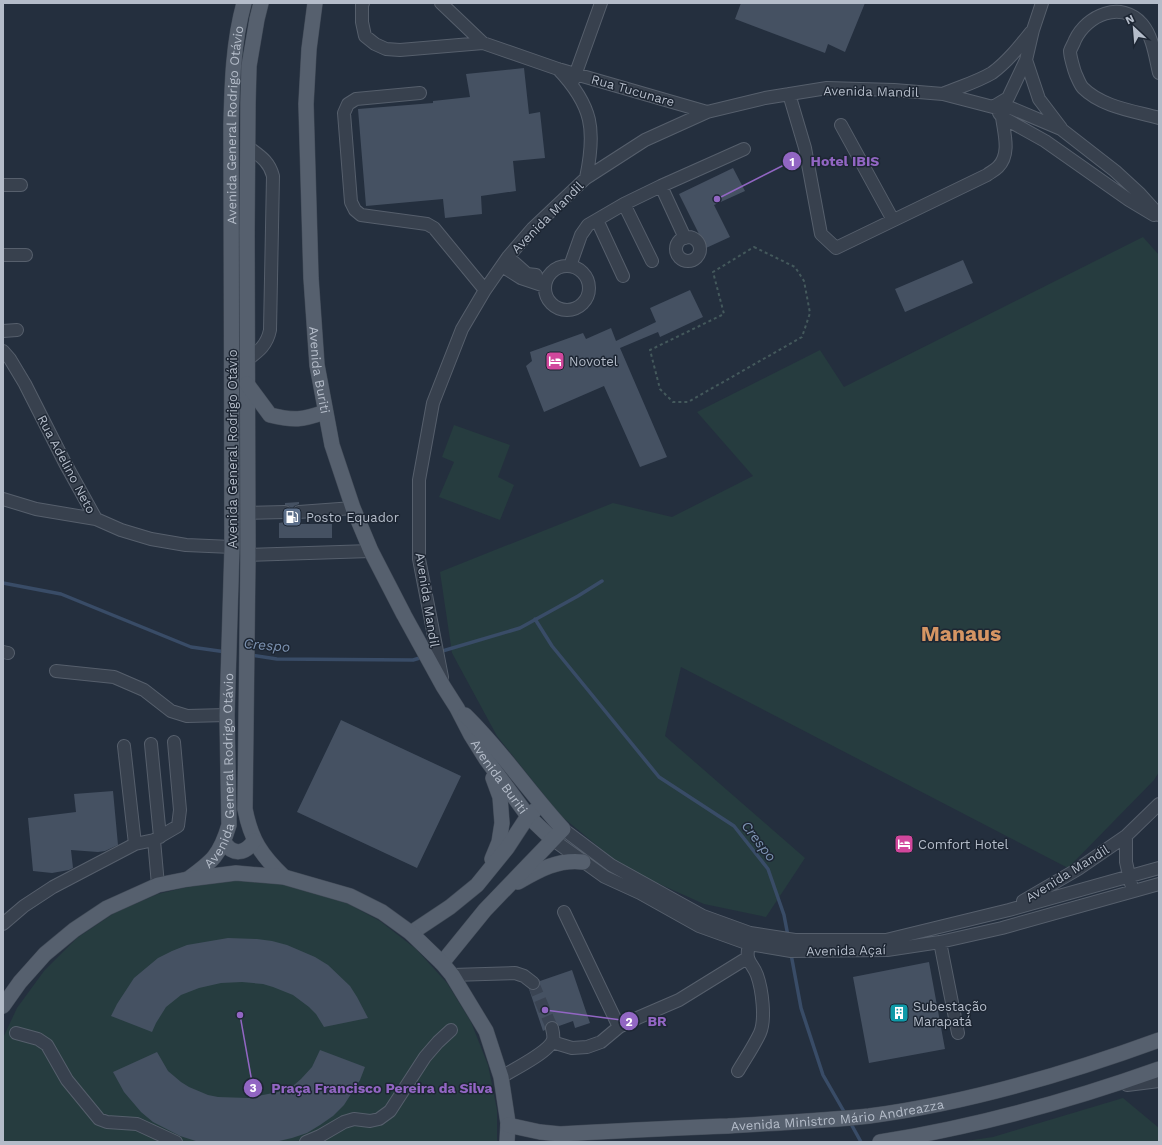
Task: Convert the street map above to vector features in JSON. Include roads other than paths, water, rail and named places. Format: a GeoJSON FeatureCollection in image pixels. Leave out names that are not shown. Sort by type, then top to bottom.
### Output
{"type":"FeatureCollection","features":[{"type":"Feature","properties":{"kind":"main road","name":"Avenida General Rodrigo Otávio"},"geometry":{"type":"LineString","coordinates":[[188,879],[203,868],[216,855],[224,842],[229,825],[227,716],[232,547],[231,125],[233,67],[237,35],[244,3]]}},
{"type":"Feature","properties":{"kind":"main road","name":"Avenida General Rodrigo Otávio"},"geometry":{"type":"LineString","coordinates":[[261,3],[256,19],[249,66],[247,360],[248,555],[245,809],[248,825],[254,841],[273,866],[284,876]]}},
{"type":"Feature","properties":{"kind":"main road","name":"Avenida Buriti"},"geometry":{"type":"LineString","coordinates":[[315,3],[309,49],[306,104],[311,278],[317,365],[332,445],[352,508],[371,551],[443,686],[486,759],[528,816],[552,839]]}},
{"type":"Feature","properties":{"kind":"main road"},"geometry":{"type":"LineString","coordinates":[[247,384],[270,415],[289,420],[305,419],[325,412]]}},
{"type":"Feature","properties":{"kind":"main road","name":"Avenida Buriti"},"geometry":{"type":"LineString","coordinates":[[457,708],[483,733],[541,804],[563,828]]}},
{"type":"Feature","properties":{"kind":"main road"},"geometry":{"type":"LineString","coordinates":[[485,875],[499,842],[502,823],[500,797],[486,759]]}},
{"type":"Feature","properties":{"kind":"main road"},"geometry":{"type":"LineString","coordinates":[[411,933],[450,907],[476,885],[507,848],[528,816],[541,804]]}},
{"type":"Feature","properties":{"kind":"main road"},"geometry":{"type":"LineString","coordinates":[[442,963],[485,910],[563,828]]}},
{"type":"Feature","properties":{"kind":"main road"},"geometry":{"type":"LineString","coordinates":[[224,842],[227,847],[233,851],[242,852],[250,847],[254,841]]}},
{"type":"Feature","properties":{"kind":"main road"},"geometry":{"type":"LineString","coordinates":[[503,890],[542,868],[571,860],[583,862]]}},
{"type":"Feature","properties":{"kind":"main road"},"geometry":{"type":"LineString","coordinates":[[3,1006],[20,982],[45,954],[74,930],[107,908],[158,885],[188,879],[236,873],[284,876],[350,896],[382,912],[411,933],[442,963],[452,975],[486,1031],[501,1077],[508,1125],[507,1142]]}},
{"type":"Feature","properties":{"kind":"main road","name":"Avenida Ministro Mário Andreazza"},"geometry":{"type":"LineString","coordinates":[[508,1125],[540,1132],[560,1134],[811,1122],[870,1116],[948,1103],[1045,1078],[1104,1060],[1159,1040]]}},
{"type":"Feature","properties":{"kind":"main road","name":"Avenida Ministro Mário Andreazza"},"geometry":{"type":"LineString","coordinates":[[880,1142],[918,1136],[999,1118],[1109,1086],[1158,1078]]}},
{"type":"Feature","properties":{"kind":"street","name":"Rua Tucunare"},"geometry":{"type":"LineString","coordinates":[[363,3],[362,22],[365,36],[375,44],[386,49],[400,50],[483,43],[558,69],[574,79],[707,112]]}},
{"type":"Feature","properties":{"kind":"street","name":"Rua Tucunare"},"geometry":{"type":"LineString","coordinates":[[441,3],[483,43]]}},
{"type":"Feature","properties":{"kind":"street"},"geometry":{"type":"LineString","coordinates":[[574,79],[601,3]]}},
{"type":"Feature","properties":{"kind":"street"},"geometry":{"type":"LineString","coordinates":[[993,107],[1008,98],[1026,60],[1032,30],[1042,3]]}},
{"type":"Feature","properties":{"kind":"street"},"geometry":{"type":"LineString","coordinates":[[1159,73],[1152,41],[1142,24],[1130,14],[1115,11],[1095,17],[1080,31],[1070,51],[1074,72],[1082,87],[1096,98],[1115,106],[1159,118]]}},
{"type":"Feature","properties":{"kind":"street"},"geometry":{"type":"LineString","coordinates":[[943,94],[974,82],[991,73],[1014,54],[1032,30]]}},
{"type":"Feature","properties":{"kind":"street"},"geometry":{"type":"LineString","coordinates":[[1026,60],[1039,100],[1062,129]]}},
{"type":"Feature","properties":{"kind":"street","name":"Rua Tucunare"},"geometry":{"type":"LineString","coordinates":[[574,79],[589,117],[592,136],[586,178]]}},
{"type":"Feature","properties":{"kind":"street","name":"Avenida Mandil"},"geometry":{"type":"LineString","coordinates":[[443,686],[419,559],[419,480],[434,403],[462,329],[485,290],[505,262],[533,228],[586,178],[645,140],[707,112],[765,98],[827,88],[894,90],[943,94],[993,107],[1011,108],[1062,129],[1115,171],[1140,194],[1159,216]]}},
{"type":"Feature","properties":{"kind":"street"},"geometry":{"type":"LineString","coordinates":[[420,93],[356,99],[348,104],[344,113],[352,202],[355,210],[361,215],[426,224],[434,228],[485,290]]}},
{"type":"Feature","properties":{"kind":"street"},"geometry":{"type":"LineString","coordinates":[[789,94],[806,148],[821,234],[836,248],[987,175],[999,166],[1005,156],[1006,146],[1002,117]]}},
{"type":"Feature","properties":{"kind":"street","name":"Avenida Mandil"},"geometry":{"type":"LineString","coordinates":[[993,107],[1002,117],[1045,141],[1129,200],[1159,216]]}},
{"type":"Feature","properties":{"kind":"street"},"geometry":{"type":"LineString","coordinates":[[841,125],[893,220]]}},
{"type":"Feature","properties":{"kind":"street"},"geometry":{"type":"LineString","coordinates":[[247,360],[264,346],[270,330],[273,176],[271,167],[265,160],[248,147]]}},
{"type":"Feature","properties":{"kind":"street"},"geometry":{"type":"LineString","coordinates":[[570,266],[584,229],[597,220],[624,204],[661,186],[744,149]]}},
{"type":"Feature","properties":{"kind":"street"},"geometry":{"type":"LineString","coordinates":[[3,185],[21,185]]}},
{"type":"Feature","properties":{"kind":"street"},"geometry":{"type":"LineString","coordinates":[[661,186],[685,238]]}},
{"type":"Feature","properties":{"kind":"street"},"geometry":{"type":"LineString","coordinates":[[624,204],[652,261]]}},
{"type":"Feature","properties":{"kind":"street"},"geometry":{"type":"LineString","coordinates":[[597,220],[623,276]]}},
{"type":"Feature","properties":{"kind":"street"},"geometry":{"type":"LineString","coordinates":[[3,255],[26,255]]}},
{"type":"Feature","properties":{"kind":"street"},"geometry":{"type":"LineString","coordinates":[[505,262],[546,282]]}},
{"type":"Feature","properties":{"kind":"street"},"geometry":{"type":"LineString","coordinates":[[570,266],[585,274],[590,288],[589,296],[580,307],[569,311],[564,311],[550,304],[546,296],[546,282],[557,269],[570,266]]}},
{"type":"Feature","properties":{"kind":"street"},"geometry":{"type":"LineString","coordinates":[[3,331],[17,330]]}},
{"type":"Feature","properties":{"kind":"street","name":"Rua Adelino Neto"},"geometry":{"type":"LineString","coordinates":[[3,351],[10,359],[25,384],[65,463],[96,519],[122,530],[151,539],[186,545],[232,547]]}},
{"type":"Feature","properties":{"kind":"street"},"geometry":{"type":"LineString","coordinates":[[3,499],[36,510],[96,519]]}},
{"type":"Feature","properties":{"kind":"street"},"geometry":{"type":"LineString","coordinates":[[299,512],[352,508]]}},
{"type":"Feature","properties":{"kind":"street"},"geometry":{"type":"LineString","coordinates":[[247,513],[285,512]]}},
{"type":"Feature","properties":{"kind":"street"},"geometry":{"type":"LineString","coordinates":[[248,555],[371,551]]}},
{"type":"Feature","properties":{"kind":"street"},"geometry":{"type":"LineString","coordinates":[[56,671],[114,677],[144,690],[171,710],[187,716],[227,716]]}},
{"type":"Feature","properties":{"kind":"street"},"geometry":{"type":"LineString","coordinates":[[3,924],[24,906],[53,887],[135,844],[157,838],[178,826],[180,810],[174,742]]}},
{"type":"Feature","properties":{"kind":"street"},"geometry":{"type":"LineString","coordinates":[[151,744],[157,838],[158,885]]}},
{"type":"Feature","properties":{"kind":"street"},"geometry":{"type":"LineString","coordinates":[[124,746],[135,844]]}},
{"type":"Feature","properties":{"kind":"street","name":"Avenida Mandil"},"geometry":{"type":"LineString","coordinates":[[1009,910],[1078,869],[1126,836],[1159,804]]}},
{"type":"Feature","properties":{"kind":"street","name":"Avenida Açaí"},"geometry":{"type":"LineString","coordinates":[[563,828],[610,865],[703,916],[749,938],[796,940],[886,940],[1009,910],[1159,868]]}},
{"type":"Feature","properties":{"kind":"street","name":"Avenida Mandil"},"geometry":{"type":"LineString","coordinates":[[1126,836],[1125,854],[1133,892]]}},
{"type":"Feature","properties":{"kind":"street","name":"Avenida Açaí"},"geometry":{"type":"LineString","coordinates":[[552,839],[605,877],[640,893],[699,926],[749,938],[791,951],[887,950],[940,942],[1002,928],[1159,884]]}},
{"type":"Feature","properties":{"kind":"street"},"geometry":{"type":"LineString","coordinates":[[564,912],[619,1027]]}},
{"type":"Feature","properties":{"kind":"street"},"geometry":{"type":"LineString","coordinates":[[738,1071],[761,1032],[763,1014],[761,991],[757,974],[747,958],[749,938]]}},
{"type":"Feature","properties":{"kind":"street"},"geometry":{"type":"LineString","coordinates":[[940,942],[958,1033]]}},
{"type":"Feature","properties":{"kind":"street"},"geometry":{"type":"LineString","coordinates":[[552,1042],[572,1048],[587,1047],[601,1042],[619,1027],[679,1000],[747,958]]}},
{"type":"Feature","properties":{"kind":"street"},"geometry":{"type":"LineString","coordinates":[[452,975],[515,973],[524,976],[533,983]]}},
{"type":"Feature","properties":{"kind":"street"},"geometry":{"type":"LineString","coordinates":[[501,1077],[544,1052],[552,1042],[554,1033],[552,1028]]}},
{"type":"Feature","properties":{"kind":"street"},"geometry":{"type":"LineString","coordinates":[[306,1142],[320,1136],[344,1122],[354,1119],[370,1121],[378,1119],[390,1111],[425,1057],[451,1030]]}},
{"type":"Feature","properties":{"kind":"street"},"geometry":{"type":"LineString","coordinates":[[16,1034],[38,1039],[47,1045],[67,1080],[99,1119],[107,1122],[137,1124],[176,1142]]}},
{"type":"Feature","properties":{"kind":"waterway","name":"Crespo"},"geometry":{"type":"LineString","coordinates":[[439,652],[520,628],[602,581]]}},
{"type":"Feature","properties":{"kind":"waterway","name":"Crespo"},"geometry":{"type":"LineString","coordinates":[[3,583],[61,594],[191,647],[226,652]]}},
{"type":"Feature","properties":{"kind":"waterway","name":"Crespo"},"geometry":{"type":"LineString","coordinates":[[535,619],[552,646],[659,777],[734,826],[768,869],[784,915],[788,936]]}},
{"type":"Feature","properties":{"kind":"waterway","name":"Crespo"},"geometry":{"type":"LineString","coordinates":[[250,655],[277,659],[413,660],[423,657]]}},
{"type":"Feature","properties":{"kind":"waterway","name":"Crespo"},"geometry":{"type":"LineString","coordinates":[[791,954],[801,1008],[823,1075],[846,1115]]}},
{"type":"Feature","properties":{"kind":"waterway","name":"Crespo"},"geometry":{"type":"LineString","coordinates":[[850,1122],[861,1142]]}},
{"type":"Feature","properties":{"kind":"tunnel"},"geometry":{"type":"LineString","coordinates":[[533,983],[552,1028]]}},
{"type":"Feature","properties":{"kind":"place","name":"Hotel IBIS"},"geometry":{"type":"Point","coordinates":[717,199]}},
{"type":"Feature","properties":{"kind":"place","name":"Novotel"},"geometry":{"type":"Point","coordinates":[555,361]}},
{"type":"Feature","properties":{"kind":"place","name":"Posto Equador"},"geometry":{"type":"Point","coordinates":[292,517]}},
{"type":"Feature","properties":{"kind":"place","name":"Comfort Hotel"},"geometry":{"type":"Point","coordinates":[904,844]}},
{"type":"Feature","properties":{"kind":"place","name":"BR"},"geometry":{"type":"Point","coordinates":[545,1010]}},
{"type":"Feature","properties":{"kind":"place","name":"Subestação Marapatá"},"geometry":{"type":"Point","coordinates":[899,1013]}},
{"type":"Feature","properties":{"kind":"place","name":"Praça Francisco Pereira da Silva"},"geometry":{"type":"Point","coordinates":[240,1015]}},
{"type":"Feature","properties":{"kind":"district","name":"Manaus"},"geometry":{"type":"Point","coordinates":[961,634]}}]}
